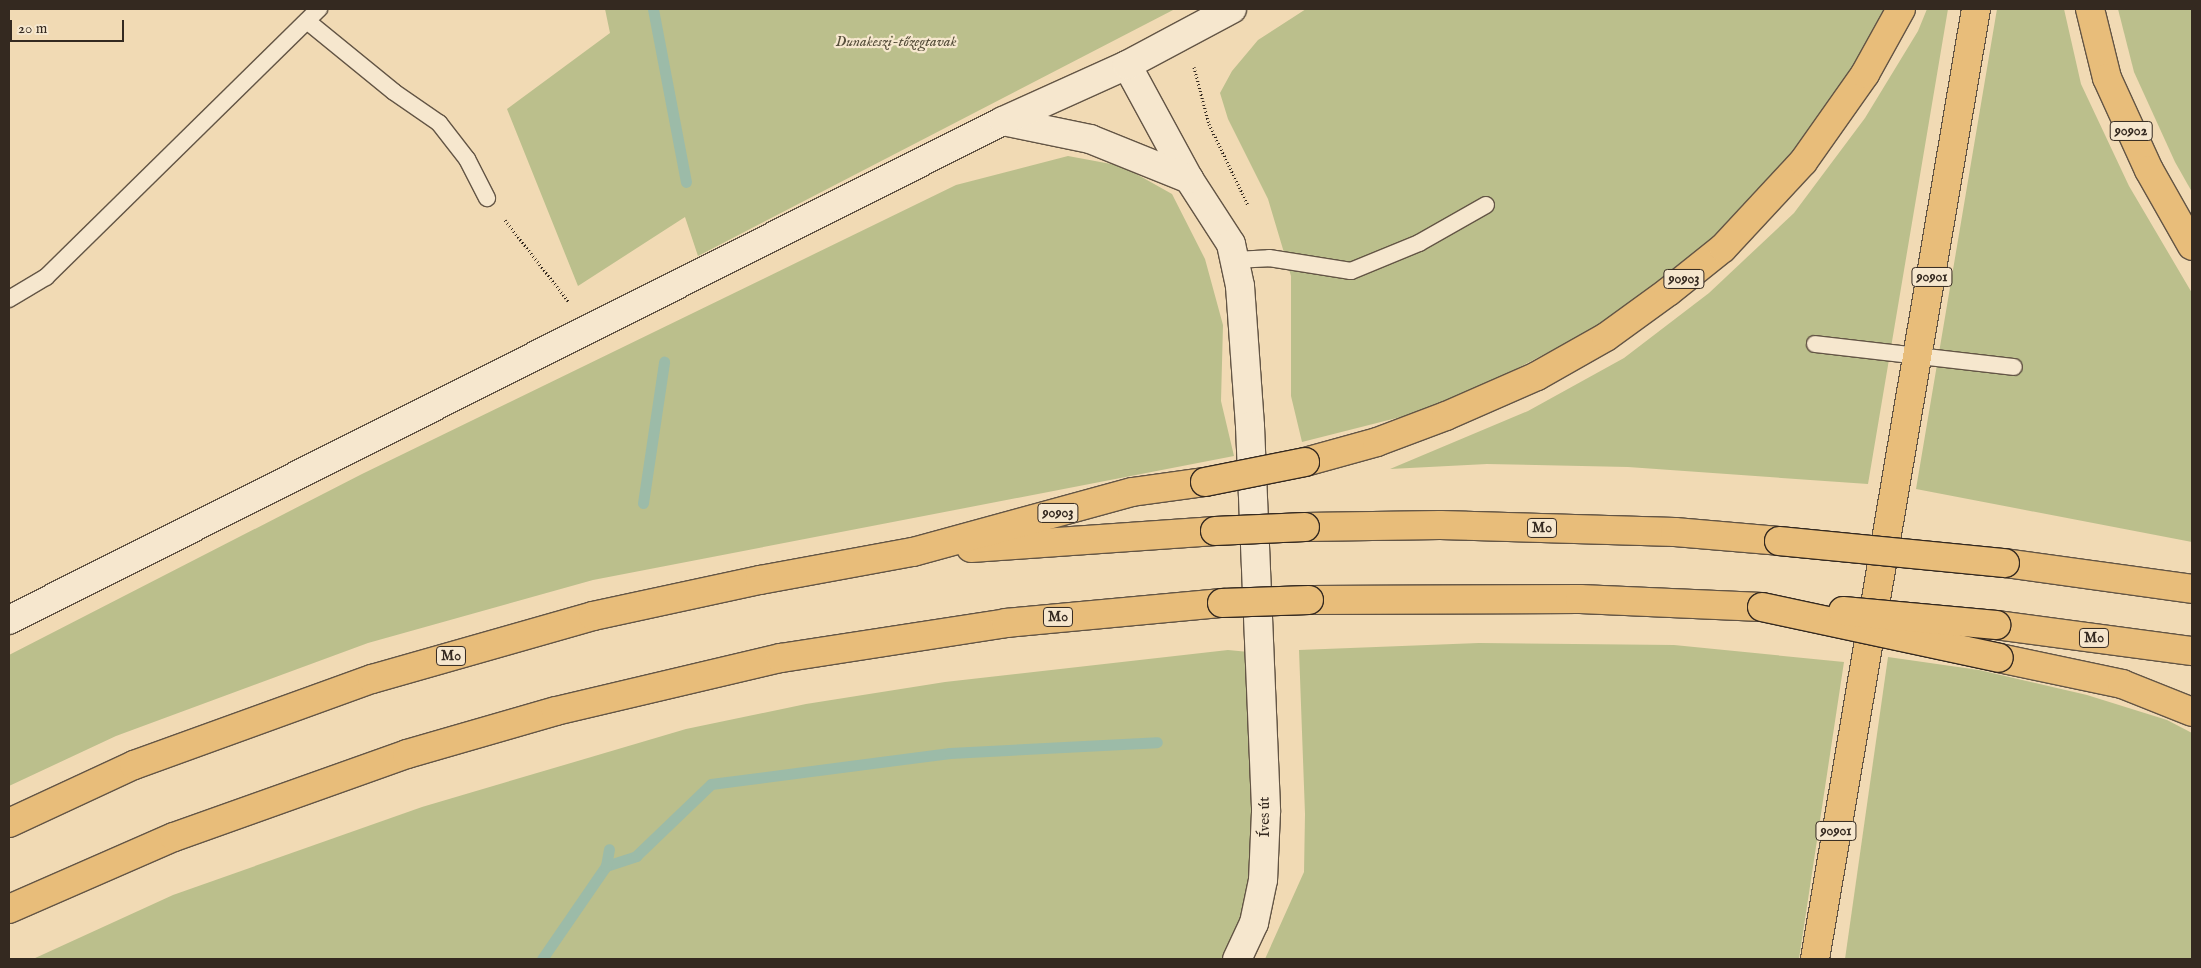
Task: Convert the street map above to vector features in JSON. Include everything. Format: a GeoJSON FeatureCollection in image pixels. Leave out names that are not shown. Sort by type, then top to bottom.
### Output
{"type":"FeatureCollection","features":[{"type":"Feature","properties":{"kind":"highway","name":"90903"},"geometry":{"type":"LineString","coordinates":[[913,552],[1132,492],[1205,482],[1305,462],[1377,442],[1446,416],[1537,376],[1606,336],[1668,292],[1723,248],[1802,162],[1865,74],[1901,9]]}},
{"type":"Feature","properties":{"kind":"highway","name":"90901"},"geometry":{"type":"LineString","coordinates":[[1815,959],[1919,356],[1976,9]]}},
{"type":"Feature","properties":{"kind":"highway","name":"90902"},"geometry":{"type":"LineString","coordinates":[[2090,9],[2108,78],[2149,170],[2192,246]]}},
{"type":"Feature","properties":{"kind":"highway","name":"M0"},"geometry":{"type":"LineString","coordinates":[[9,823],[134,766],[372,679],[593,616],[760,580],[913,552],[1215,531],[1305,527],[1450,525],[1675,532],[2005,563],[2192,589]]}},
{"type":"Feature","properties":{"kind":"highway","name":"M0"},"geometry":{"type":"LineString","coordinates":[[9,909],[174,837],[407,754],[556,711],[781,658],[1006,623],[1222,603],[1309,600],[1580,598],[1883,612],[2192,651]]}},
{"type":"Feature","properties":{"kind":"highway"},"geometry":{"type":"LineString","coordinates":[[1762,606],[2122,684],[2192,712]]}},
{"type":"Feature","properties":{"kind":"street"},"geometry":{"type":"LineString","coordinates":[[9,620],[1004,121],[1127,65],[1232,9]]}},
{"type":"Feature","properties":{"kind":"street","name":"Íves út"},"geometry":{"type":"LineString","coordinates":[[1127,65],[1189,179],[1227,237],[1240,286],[1250,426],[1266,812],[1263,880],[1254,923],[1237,959]]}},
{"type":"Feature","properties":{"kind":"street"},"geometry":{"type":"LineString","coordinates":[[1004,121],[1090,139],[1189,179]]}},
{"type":"Feature","properties":{"kind":"lane"},"geometry":{"type":"LineString","coordinates":[[9,299],[46,277],[319,9]]}},
{"type":"Feature","properties":{"kind":"lane"},"geometry":{"type":"LineString","coordinates":[[307,21],[394,92],[439,123],[468,159],[487,198]]}},
{"type":"Feature","properties":{"kind":"lane"},"geometry":{"type":"LineString","coordinates":[[1234,260],[1268,258],[1351,271],[1420,243],[1486,205]]}},
{"type":"Feature","properties":{"kind":"lane"},"geometry":{"type":"LineString","coordinates":[[1815,344],[2014,366]]}},
{"type":"Feature","properties":{"kind":"path"},"geometry":{"type":"LineString","coordinates":[[487,198],[574,310]]}},
{"type":"Feature","properties":{"kind":"green space","name":"Dunakeszi-tőzegtavak"},"geometry":{"type":"Polygon","coordinates":[[[605,9],[1175,9],[698,256],[685,217],[578,286],[507,109],[610,33],[605,9]]]}},
{"type":"Feature","properties":{"kind":"green space"},"geometry":{"type":"Polygon","coordinates":[[[1306,9],[1890,9],[1858,67],[1789,159],[1709,242],[1601,325],[1444,406],[1302,442],[1291,396],[1291,276],[1268,199],[1228,119],[1220,93],[1232,71],[1258,40],[1306,9]]]}},
{"type":"Feature","properties":{"kind":"green space"},"geometry":{"type":"Polygon","coordinates":[[[1927,9],[1948,9],[1868,484],[1628,467],[1487,464],[1390,469],[1528,411],[1624,358],[1709,293],[1794,213],[1865,118],[1918,31],[1927,9]]]}},
{"type":"Feature","properties":{"kind":"green space"},"geometry":{"type":"Polygon","coordinates":[[[1997,9],[2064,9],[2081,84],[2129,186],[2192,293],[2192,542],[1916,489],[1997,9]]]}},
{"type":"Feature","properties":{"kind":"green space"},"geometry":{"type":"Polygon","coordinates":[[[2118,9],[2192,9],[2192,192],[2175,162],[2134,72],[2118,9]]]}},
{"type":"Feature","properties":{"kind":"green space"},"geometry":{"type":"Polygon","coordinates":[[[1068,156],[1122,166],[1172,194],[1205,259],[1223,325],[1221,401],[1234,456],[593,580],[368,643],[116,736],[9,786],[9,655],[362,474],[956,185],[1068,156]]]}},
{"type":"Feature","properties":{"kind":"green space"},"geometry":{"type":"Polygon","coordinates":[[[1479,643],[1674,645],[1844,662],[1799,959],[1265,959],[1304,872],[1305,814],[1299,650],[1479,643]]]}},
{"type":"Feature","properties":{"kind":"green space"},"geometry":{"type":"Polygon","coordinates":[[[1228,650],[1249,652],[1256,881],[1226,959],[33,959],[173,895],[422,807],[686,729],[806,704],[945,682],[1228,650]]]}},
{"type":"Feature","properties":{"kind":"green space"},"geometry":{"type":"Polygon","coordinates":[[[1888,657],[1979,670],[2087,695],[2167,720],[2192,733],[2192,959],[1845,959],[1888,657]]]}},
{"type":"Feature","properties":{"kind":"waterway"},"geometry":{"type":"LineString","coordinates":[[653,9],[686,182]]}},
{"type":"Feature","properties":{"kind":"waterway"},"geometry":{"type":"LineString","coordinates":[[643,503],[664,362]]}},
{"type":"Feature","properties":{"kind":"waterway"},"geometry":{"type":"LineString","coordinates":[[606,866],[636,856],[711,784],[950,753],[1157,742]]}},
{"type":"Feature","properties":{"kind":"waterway"},"geometry":{"type":"LineString","coordinates":[[542,959],[606,866],[609,849]]}}]}
